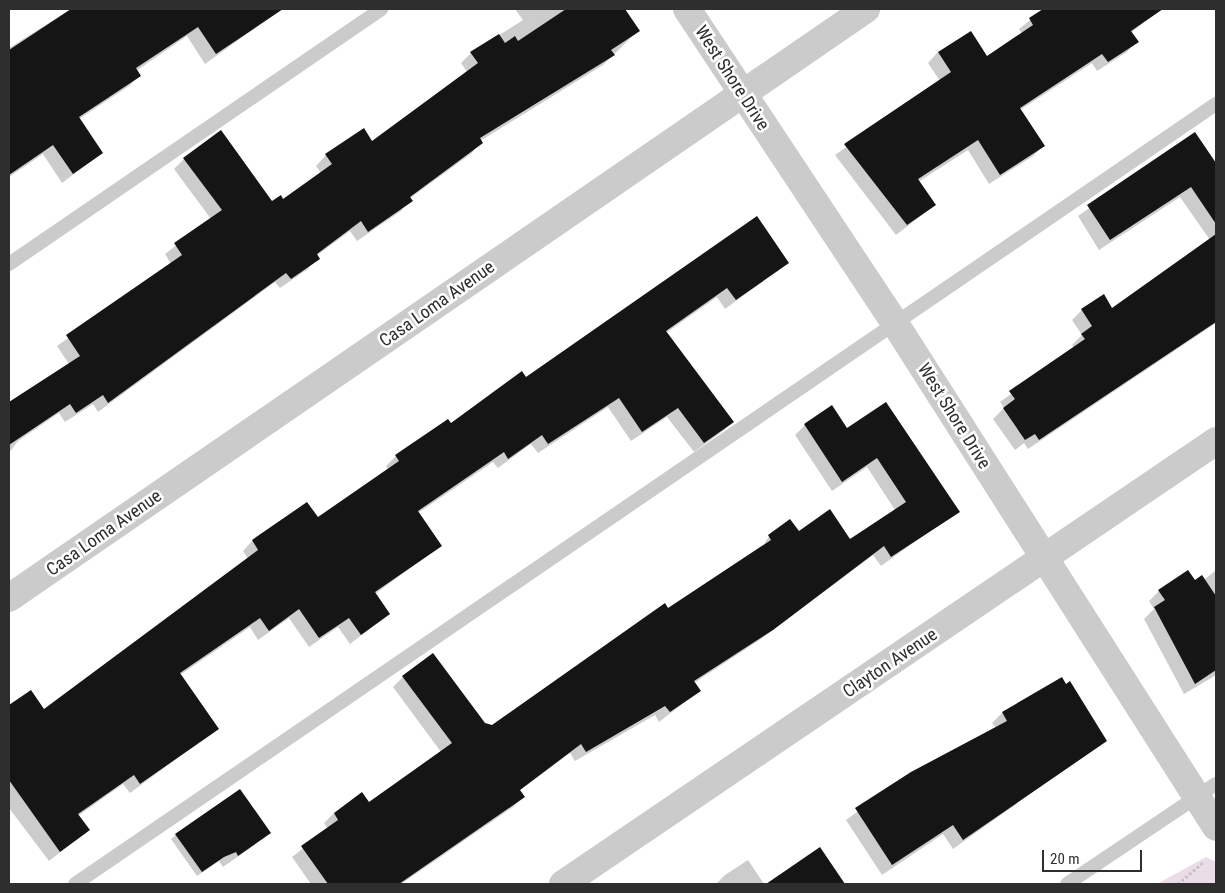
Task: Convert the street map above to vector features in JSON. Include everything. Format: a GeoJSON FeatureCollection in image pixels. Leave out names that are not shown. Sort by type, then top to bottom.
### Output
{"type":"FeatureCollection","features":[{"type":"Feature","properties":{"kind":"street","name":"West Shore Drive"},"geometry":{"type":"LineString","coordinates":[[687,9],[896,325],[1043,558],[1207,790],[1216,827]]}},
{"type":"Feature","properties":{"kind":"street","name":"Casa Loma Avenue"},"geometry":{"type":"LineString","coordinates":[[9,598],[866,9]]}},
{"type":"Feature","properties":{"kind":"street","name":"Clayton Avenue"},"geometry":{"type":"LineString","coordinates":[[563,884],[1216,441]]}},
{"type":"Feature","properties":{"kind":"lane"},"geometry":{"type":"LineString","coordinates":[[9,264],[381,9]]}},
{"type":"Feature","properties":{"kind":"lane"},"geometry":{"type":"LineString","coordinates":[[75,884],[896,325],[1216,104]]}},
{"type":"Feature","properties":{"kind":"lane"},"geometry":{"type":"LineString","coordinates":[[1067,884],[1207,790]]}},
{"type":"Feature","properties":{"kind":"path"},"geometry":{"type":"LineString","coordinates":[[1178,884],[1203,862]]}},
{"type":"Feature","properties":{"kind":"shaded area"},"geometry":{"type":"Polygon","coordinates":[[[1206,857],[1216,862],[1216,884],[1157,884],[1206,857]]]}},
{"type":"Feature","properties":{"kind":"building"},"geometry":{"type":"Polygon","coordinates":[[[71,9],[283,9],[216,54],[198,27],[136,68],[141,76],[79,117],[103,153],[73,174],[53,145],[9,175],[9,50],[71,9]]]}},
{"type":"Feature","properties":{"kind":"building"},"geometry":{"type":"Polygon","coordinates":[[[566,9],[625,9],[640,31],[611,50],[615,55],[480,138],[483,143],[410,197],[413,201],[368,232],[361,221],[317,254],[320,259],[291,279],[286,273],[108,403],[103,395],[76,413],[70,404],[9,445],[9,402],[80,356],[66,335],[182,255],[174,243],[222,210],[183,158],[221,130],[272,201],[281,195],[283,199],[332,164],[325,154],[364,128],[372,141],[478,63],[470,52],[499,34],[505,43],[515,36],[518,41],[566,9]]]}},
{"type":"Feature","properties":{"kind":"building"},"geometry":{"type":"Polygon","coordinates":[[[1043,9],[1163,9],[1131,31],[1139,42],[1108,62],[1102,54],[1020,108],[1045,146],[1000,175],[978,140],[918,179],[936,205],[907,225],[844,144],[951,72],[938,52],[971,31],[987,56],[1033,25],[1029,18],[1043,9]]]}},
{"type":"Feature","properties":{"kind":"building"},"geometry":{"type":"Polygon","coordinates":[[[1195,132],[1216,163],[1216,224],[1191,187],[1110,240],[1087,205],[1195,132]]]}},
{"type":"Feature","properties":{"kind":"building"},"geometry":{"type":"Polygon","coordinates":[[[757,216],[789,263],[736,300],[727,288],[666,331],[734,422],[704,443],[678,408],[642,432],[619,398],[548,444],[542,435],[508,459],[504,452],[418,511],[442,546],[375,592],[390,614],[361,635],[349,618],[319,638],[299,609],[269,631],[260,618],[180,673],[219,729],[140,784],[134,775],[78,814],[90,830],[60,852],[9,780],[9,705],[31,690],[44,709],[258,550],[252,540],[307,502],[318,517],[399,461],[395,455],[448,419],[451,423],[522,371],[526,377],[757,216]]]}},
{"type":"Feature","properties":{"kind":"building"},"geometry":{"type":"Polygon","coordinates":[[[1216,234],[1216,322],[1039,440],[1035,434],[1025,440],[1003,408],[1015,399],[1009,391],[1085,339],[1081,334],[1092,326],[1081,309],[1104,294],[1112,308],[1216,234]]]}},
{"type":"Feature","properties":{"kind":"building"},"geometry":{"type":"Polygon","coordinates":[[[886,402],[960,512],[891,557],[884,546],[773,630],[694,681],[701,691],[670,712],[665,706],[586,752],[581,744],[520,790],[525,797],[399,884],[328,884],[301,846],[338,820],[334,813],[362,792],[369,802],[452,743],[402,676],[433,653],[485,723],[492,725],[665,603],[668,608],[771,540],[768,535],[790,519],[799,531],[830,509],[850,539],[906,502],[877,458],[842,482],[804,424],[832,405],[847,428],[886,402]]]}},
{"type":"Feature","properties":{"kind":"building"},"geometry":{"type":"Polygon","coordinates":[[[1188,570],[1195,580],[1202,575],[1216,596],[1216,670],[1195,684],[1154,607],[1165,600],[1158,590],[1188,570]]]}},
{"type":"Feature","properties":{"kind":"building"},"geometry":{"type":"Polygon","coordinates":[[[1062,677],[1066,684],[1070,681],[1107,741],[963,840],[953,825],[892,865],[855,808],[911,772],[1007,721],[1002,712],[1062,677]]]}},
{"type":"Feature","properties":{"kind":"building"},"geometry":{"type":"Polygon","coordinates":[[[240,789],[271,833],[238,856],[236,852],[224,857],[202,872],[175,834],[240,789]]]}},
{"type":"Feature","properties":{"kind":"building"},"geometry":{"type":"Polygon","coordinates":[[[820,847],[845,884],[766,884],[820,847]]]}}]}
